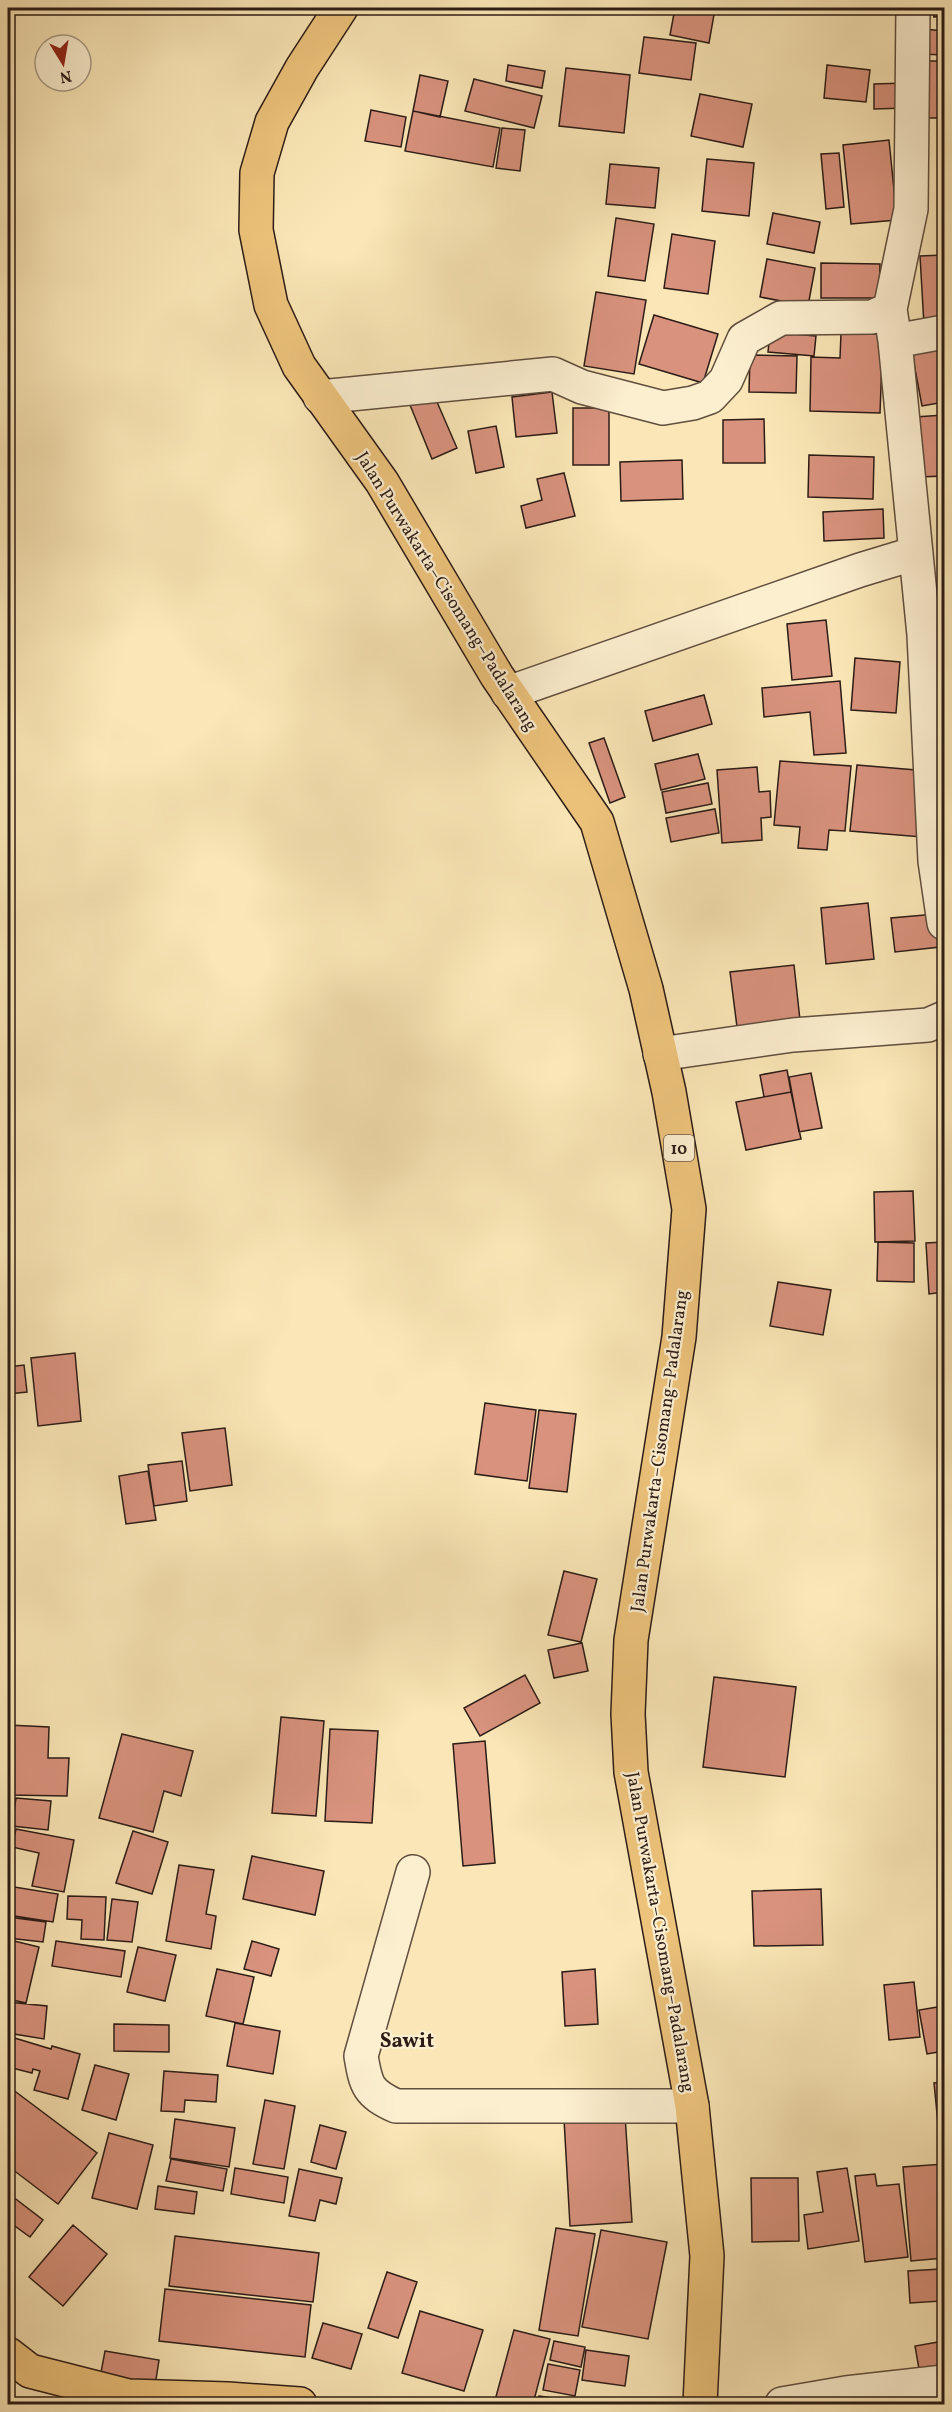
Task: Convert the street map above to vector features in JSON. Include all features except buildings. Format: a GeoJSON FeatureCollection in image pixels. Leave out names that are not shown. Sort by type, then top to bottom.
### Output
{"type":"FeatureCollection","features":[{"type":"Feature","properties":{"kind":"main road","name":"Jalan Purwakarta–Cisomang–Padalarang"},"geometry":{"type":"LineString","coordinates":[[340,8],[302,68],[272,122],[257,173],[256,230],[271,305],[299,366],[382,482],[508,693],[597,822],[646,989],[669,1092],[689,1209],[680,1337],[630,1640],[628,1714],[631,1772],[692,2106],[707,2256],[700,2404]]}},
{"type":"Feature","properties":{"kind":"main road"},"geometry":{"type":"LineString","coordinates":[[8,2354],[30,2371],[128,2396],[300,2404]]}},
{"type":"Feature","properties":{"kind":"street"},"geometry":{"type":"LineString","coordinates":[[913,8],[911,209],[890,309],[924,635],[935,861],[945,923]]}},
{"type":"Feature","properties":{"kind":"street"},"geometry":{"type":"LineString","coordinates":[[320,397],[553,374],[582,387],[663,408],[693,403],[710,397],[726,380],[744,339],[781,318],[872,317],[890,309]]}},
{"type":"Feature","properties":{"kind":"street"},"geometry":{"type":"LineString","coordinates":[[895,341],[945,332]]}},
{"type":"Feature","properties":{"kind":"street"},"geometry":{"type":"LineString","coordinates":[[508,693],[861,570],[916,554]]}},
{"type":"Feature","properties":{"kind":"street"},"geometry":{"type":"LineString","coordinates":[[660,1054],[793,1035],[928,1025],[945,1018]]}},
{"type":"Feature","properties":{"kind":"street"},"geometry":{"type":"LineString","coordinates":[[413,1872],[361,2056],[365,2082],[379,2098],[396,2106],[692,2106]]}},
{"type":"Feature","properties":{"kind":"street"},"geometry":{"type":"LineString","coordinates":[[782,2404],[846,2393],[945,2382]]}},
{"type":"Feature","properties":{"kind":"district","name":"Sawit"},"geometry":{"type":"Point","coordinates":[407,2040]}}]}
